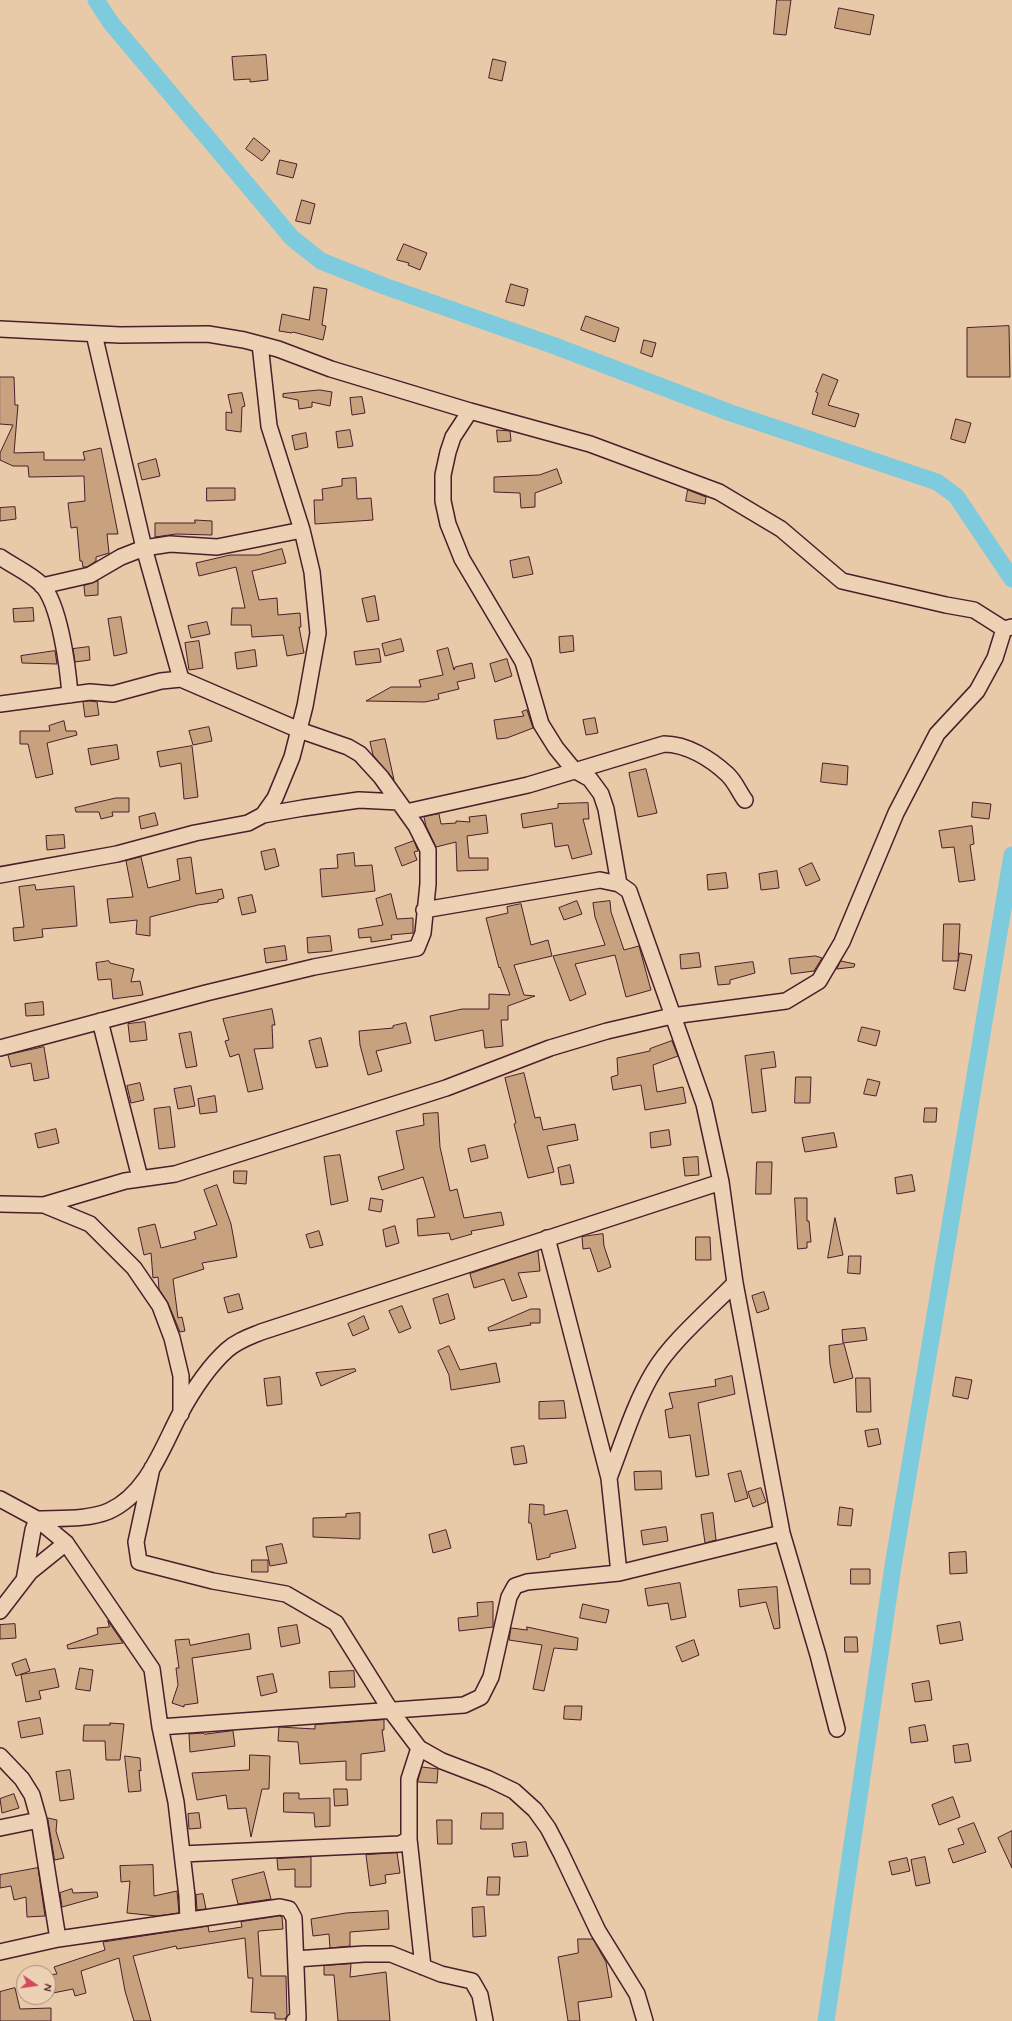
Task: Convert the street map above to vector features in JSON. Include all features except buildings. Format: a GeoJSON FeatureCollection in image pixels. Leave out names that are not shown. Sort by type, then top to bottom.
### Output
{"type":"FeatureCollection","features":[{"type":"Feature","properties":{"kind":"street"},"geometry":{"type":"LineString","coordinates":[[0,329],[94,334],[208,334],[260,344],[332,369],[470,411],[590,444],[719,492],[781,529],[842,580],[946,605],[974,610],[1008,628],[995,658],[977,691],[937,734],[896,813],[842,942],[819,981],[786,1001],[672,1016],[607,1031],[550,1048],[446,1088],[175,1174],[157,1178],[140,1178],[44,1205],[0,1204]]}},
{"type":"Feature","properties":{"kind":"street"},"geometry":{"type":"LineString","coordinates":[[94,334],[144,548],[181,679]]}},
{"type":"Feature","properties":{"kind":"street"},"geometry":{"type":"LineString","coordinates":[[260,344],[269,426],[302,530],[312,572],[318,633],[299,730],[292,757],[275,798],[263,815]]}},
{"type":"Feature","properties":{"kind":"street"},"geometry":{"type":"LineString","coordinates":[[470,411],[453,437],[443,475],[442,501],[448,524],[462,559],[522,662],[541,724],[556,748],[574,770],[590,779],[601,794],[606,809],[619,884]]}},
{"type":"Feature","properties":{"kind":"street"},"geometry":{"type":"LineString","coordinates":[[42,586],[90,575],[120,557],[144,548],[170,544],[217,547],[302,530]]}},
{"type":"Feature","properties":{"kind":"street"},"geometry":{"type":"LineString","coordinates":[[0,557],[42,586],[58,619],[69,675],[70,695]]}},
{"type":"Feature","properties":{"kind":"street"},"geometry":{"type":"LineString","coordinates":[[0,704],[90,692],[113,694],[161,681],[181,679],[299,730],[348,747],[360,754],[402,807],[428,850],[428,884],[424,910],[423,933],[417,948],[314,968],[100,1020],[0,1048]]}},
{"type":"Feature","properties":{"kind":"street"},"geometry":{"type":"LineString","coordinates":[[0,875],[117,854],[195,833],[248,823],[263,815],[359,800],[402,807],[522,786],[664,744],[678,744],[706,758],[728,775],[745,800]]}},
{"type":"Feature","properties":{"kind":"street"},"geometry":{"type":"LineString","coordinates":[[424,910],[600,880],[619,884],[629,891],[704,1104],[721,1182],[735,1283],[782,1533],[818,1655],[837,1729]]}},
{"type":"Feature","properties":{"kind":"street"},"geometry":{"type":"LineString","coordinates":[[100,1020],[140,1178]]}},
{"type":"Feature","properties":{"kind":"street"},"geometry":{"type":"LineString","coordinates":[[37,1519],[92,1516],[109,1511],[124,1502],[142,1482],[160,1458],[180,1414],[204,1376],[226,1350],[241,1340],[261,1332],[721,1182]]}},
{"type":"Feature","properties":{"kind":"street"},"geometry":{"type":"LineString","coordinates":[[44,1205],[90,1224],[134,1268],[160,1306],[172,1338],[181,1376],[180,1414]]}},
{"type":"Feature","properties":{"kind":"street"},"geometry":{"type":"LineString","coordinates":[[547,1238],[609,1478],[619,1573]]}},
{"type":"Feature","properties":{"kind":"street"},"geometry":{"type":"LineString","coordinates":[[609,1478],[641,1395],[654,1370],[670,1349],[735,1283]]}},
{"type":"Feature","properties":{"kind":"street"},"geometry":{"type":"LineString","coordinates":[[152,1468],[136,1542],[139,1562],[213,1581],[286,1594],[336,1623],[391,1711],[419,1748],[442,1761],[489,1779],[514,1791],[535,1810],[548,1828],[562,1853],[598,1931],[637,1994],[645,2021]]}},
{"type":"Feature","properties":{"kind":"street"},"geometry":{"type":"LineString","coordinates":[[0,1498],[37,1519],[66,1543],[152,1669],[160,1727],[176,1802],[188,1920]]}},
{"type":"Feature","properties":{"kind":"street"},"geometry":{"type":"LineString","coordinates":[[24,1580],[33,1530],[37,1519]]}},
{"type":"Feature","properties":{"kind":"street"},"geometry":{"type":"LineString","coordinates":[[160,1727],[464,1705],[481,1697],[491,1677],[509,1597],[515,1586],[527,1582],[619,1573],[782,1533]]}},
{"type":"Feature","properties":{"kind":"street"},"geometry":{"type":"LineString","coordinates":[[2,1605],[30,1572],[66,1543]]}},
{"type":"Feature","properties":{"kind":"street"},"geometry":{"type":"LineString","coordinates":[[419,1748],[409,1779],[409,1839],[423,1967]]}},
{"type":"Feature","properties":{"kind":"street"},"geometry":{"type":"LineString","coordinates":[[0,1756],[22,1779],[32,1795],[39,1820],[58,1939]]}},
{"type":"Feature","properties":{"kind":"street"},"geometry":{"type":"LineString","coordinates":[[0,1828],[39,1820]]}},
{"type":"Feature","properties":{"kind":"street"},"geometry":{"type":"LineString","coordinates":[[182,1854],[400,1844],[409,1839]]}},
{"type":"Feature","properties":{"kind":"street"},"geometry":{"type":"LineString","coordinates":[[0,1952],[58,1939],[280,1907],[289,1909],[294,1918],[297,2020]]}},
{"type":"Feature","properties":{"kind":"street"},"geometry":{"type":"LineString","coordinates":[[296,1959],[364,1954],[391,1954],[423,1967],[472,1982],[480,1995],[485,2021]]}},
{"type":"Feature","properties":{"kind":"waterway"},"geometry":{"type":"LineString","coordinates":[[96,0],[111,23],[292,238],[321,261],[384,286],[555,346],[728,412],[937,482],[956,496],[1012,579]]}},
{"type":"Feature","properties":{"kind":"waterway"},"geometry":{"type":"LineString","coordinates":[[826,2021],[893,1566],[1012,855]]}}]}
